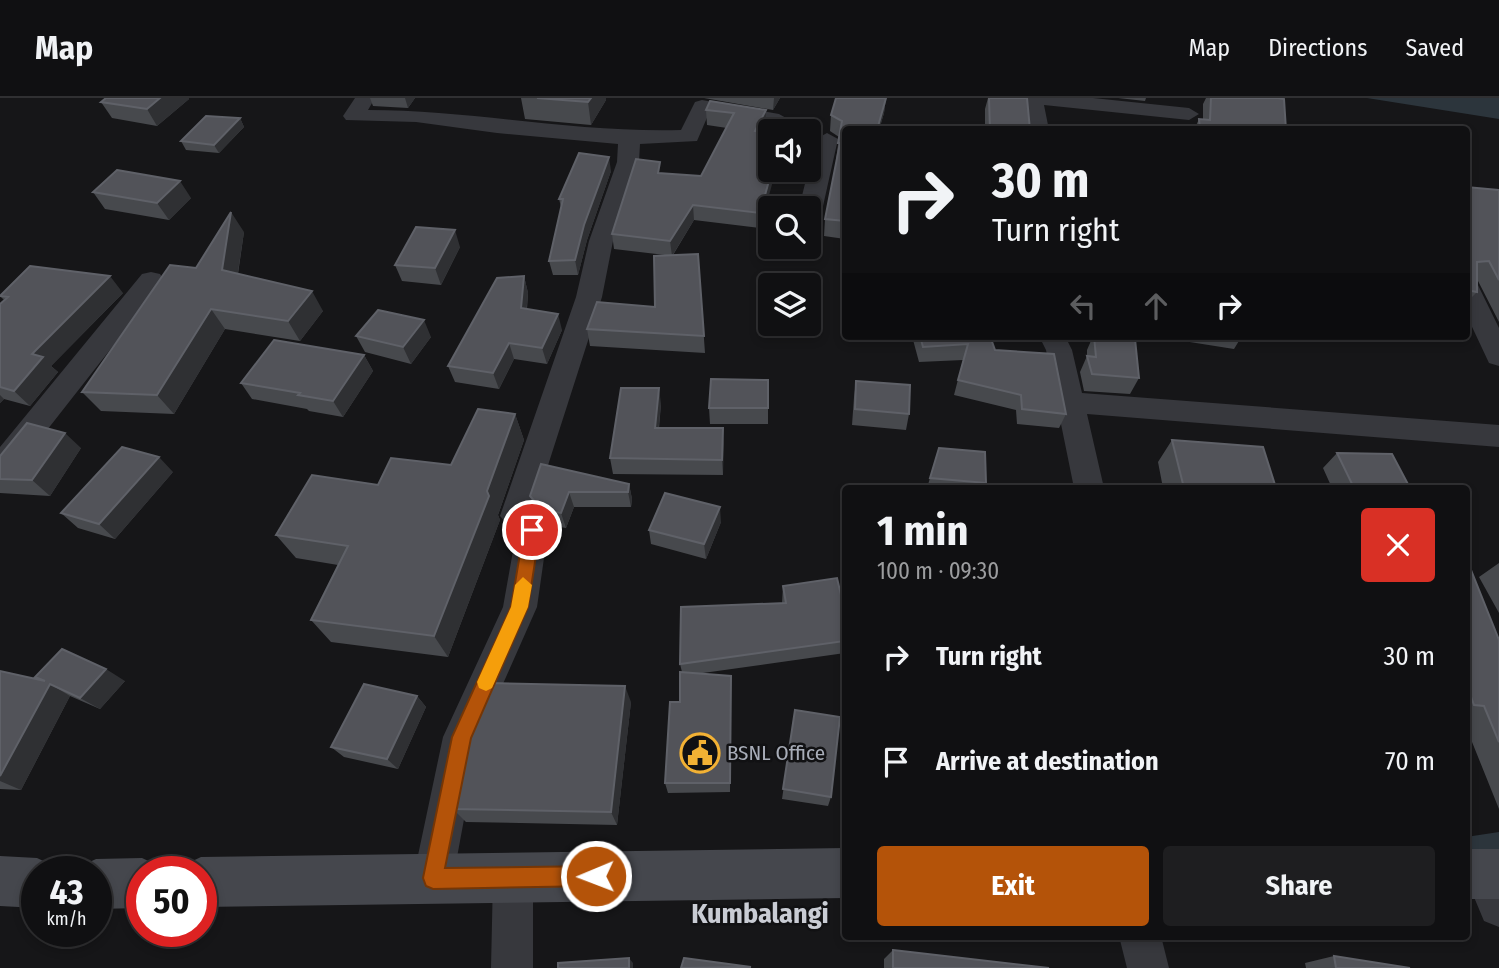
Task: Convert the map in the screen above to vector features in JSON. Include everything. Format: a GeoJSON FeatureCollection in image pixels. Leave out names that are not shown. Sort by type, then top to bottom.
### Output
{"type":"FeatureCollection","features":[{"type":"Feature","properties":{"kind":"main road"},"geometry":{"type":"LineString","coordinates":[[217,882],[842,873]]}},
{"type":"Feature","properties":{"kind":"main road"},"geometry":{"type":"LineString","coordinates":[[0,881],[21,882]]}},
{"type":"Feature","properties":{"kind":"street"},"geometry":{"type":"LineString","coordinates":[[365,98],[353,116],[416,116],[497,127],[629,138],[689,136],[702,106],[774,119]]}},
{"type":"Feature","properties":{"kind":"street"},"geometry":{"type":"LineString","coordinates":[[1037,126],[1033,99],[1189,114]]}},
{"type":"Feature","properties":{"kind":"street"},"geometry":{"type":"LineString","coordinates":[[433,878],[461,737],[520,607],[532,530],[516,516],[589,297],[601,240],[628,162],[629,138]]}},
{"type":"Feature","properties":{"kind":"street"},"geometry":{"type":"LineString","coordinates":[[814,196],[827,139]]}},
{"type":"Feature","properties":{"kind":"street"},"geometry":{"type":"LineString","coordinates":[[0,468],[151,280]]}},
{"type":"Feature","properties":{"kind":"street"},"geometry":{"type":"LineString","coordinates":[[1470,294],[1499,356]]}},
{"type":"Feature","properties":{"kind":"street"},"geometry":{"type":"LineString","coordinates":[[1054,340],[1059,350],[1068,402],[1088,485]]}},
{"type":"Feature","properties":{"kind":"street"},"geometry":{"type":"LineString","coordinates":[[1068,402],[1499,436]]}},
{"type":"Feature","properties":{"kind":"street"},"geometry":{"type":"LineString","coordinates":[[512,968],[513,877]]}},
{"type":"Feature","properties":{"kind":"street"},"geometry":{"type":"LineString","coordinates":[[1141,940],[1148,968]]}},
{"type":"Feature","properties":{"kind":"shaded area"},"geometry":{"type":"Polygon","coordinates":[[[1367,98],[1499,98],[1499,119],[1367,98]]]}},
{"type":"Feature","properties":{"kind":"shaded area"},"geometry":{"type":"Polygon","coordinates":[[[1499,832],[1499,886],[1484,872],[1470,845],[1470,836],[1499,832]]]}},
{"type":"Feature","properties":{"kind":"building"},"geometry":{"type":"Polygon","coordinates":[[[106,98],[160,98],[147,109],[101,102],[106,98]]]}},
{"type":"Feature","properties":{"kind":"building"},"geometry":{"type":"Polygon","coordinates":[[[537,98],[591,98],[588,102],[537,98]]]}},
{"type":"Feature","properties":{"kind":"building"},"geometry":{"type":"Polygon","coordinates":[[[836,98],[886,98],[878,126],[842,126],[842,221],[825,219],[842,121],[831,115],[836,98]]]}},
{"type":"Feature","properties":{"kind":"building"},"geometry":{"type":"Polygon","coordinates":[[[989,98],[1027,98],[1030,126],[990,126],[989,98]]]}},
{"type":"Feature","properties":{"kind":"building"},"geometry":{"type":"Polygon","coordinates":[[[1211,98],[1284,99],[1286,126],[1200,126],[1199,119],[1210,120],[1211,98]]]}},
{"type":"Feature","properties":{"kind":"building"},"geometry":{"type":"Polygon","coordinates":[[[710,101],[766,110],[761,119],[758,119],[755,131],[758,131],[758,182],[769,182],[765,196],[758,196],[758,213],[693,205],[670,241],[612,234],[636,159],[660,162],[658,173],[701,176],[734,113],[706,110],[710,101]]]}},
{"type":"Feature","properties":{"kind":"building"},"geometry":{"type":"Polygon","coordinates":[[[206,116],[240,118],[214,145],[181,141],[206,116]]]}},
{"type":"Feature","properties":{"kind":"building"},"geometry":{"type":"Polygon","coordinates":[[[579,153],[609,157],[584,225],[575,260],[549,261],[563,199],[559,199],[579,153]]]}},
{"type":"Feature","properties":{"kind":"building"},"geometry":{"type":"Polygon","coordinates":[[[117,170],[180,181],[157,203],[93,192],[117,170]]]}},
{"type":"Feature","properties":{"kind":"building"},"geometry":{"type":"Polygon","coordinates":[[[1470,187],[1499,190],[1499,280],[1489,261],[1477,262],[1477,292],[1470,291],[1470,187]]]}},
{"type":"Feature","properties":{"kind":"building"},"geometry":{"type":"Polygon","coordinates":[[[231,212],[222,270],[312,291],[288,321],[211,309],[157,395],[82,392],[170,265],[196,268],[231,212]]]}},
{"type":"Feature","properties":{"kind":"building"},"geometry":{"type":"Polygon","coordinates":[[[416,227],[455,230],[435,268],[395,265],[416,227]]]}},
{"type":"Feature","properties":{"kind":"building"},"geometry":{"type":"Polygon","coordinates":[[[698,254],[704,336],[587,329],[597,302],[655,307],[654,256],[698,254]]]}},
{"type":"Feature","properties":{"kind":"building"},"geometry":{"type":"Polygon","coordinates":[[[30,266],[110,276],[32,354],[43,357],[14,391],[0,387],[0,304],[8,297],[0,296],[30,266]]]}},
{"type":"Feature","properties":{"kind":"building"},"geometry":{"type":"Polygon","coordinates":[[[524,276],[521,308],[558,314],[542,348],[509,343],[493,373],[448,366],[497,278],[524,276]]]}},
{"type":"Feature","properties":{"kind":"building"},"geometry":{"type":"Polygon","coordinates":[[[378,310],[424,320],[403,347],[356,336],[378,310]]]}},
{"type":"Feature","properties":{"kind":"building"},"geometry":{"type":"Polygon","coordinates":[[[274,340],[364,355],[333,401],[241,383],[274,340]]]}},
{"type":"Feature","properties":{"kind":"building"},"geometry":{"type":"Polygon","coordinates":[[[921,340],[991,340],[995,350],[1054,354],[1066,414],[1022,409],[1021,395],[958,380],[968,344],[923,347],[921,340]]]}},
{"type":"Feature","properties":{"kind":"building"},"geometry":{"type":"Polygon","coordinates":[[[1094,340],[1135,340],[1139,378],[1092,374],[1087,356],[1096,357],[1094,340]]]}},
{"type":"Feature","properties":{"kind":"building"},"geometry":{"type":"Polygon","coordinates":[[[711,379],[768,380],[768,408],[709,408],[711,379]]]}},
{"type":"Feature","properties":{"kind":"building"},"geometry":{"type":"Polygon","coordinates":[[[856,381],[910,385],[909,414],[855,409],[856,381]]]}},
{"type":"Feature","properties":{"kind":"building"},"geometry":{"type":"Polygon","coordinates":[[[621,388],[659,388],[655,428],[723,428],[722,460],[610,458],[621,388]]]}},
{"type":"Feature","properties":{"kind":"building"},"geometry":{"type":"Polygon","coordinates":[[[478,409],[515,414],[487,491],[489,496],[434,636],[311,620],[348,546],[276,535],[312,475],[378,485],[391,458],[451,465],[478,409]]]}},
{"type":"Feature","properties":{"kind":"building"},"geometry":{"type":"Polygon","coordinates":[[[27,423],[65,433],[32,480],[0,479],[0,456],[27,423]]]}},
{"type":"Feature","properties":{"kind":"building"},"geometry":{"type":"Polygon","coordinates":[[[1172,440],[1263,447],[1275,485],[1183,485],[1172,440]]]}},
{"type":"Feature","properties":{"kind":"building"},"geometry":{"type":"Polygon","coordinates":[[[122,447],[159,457],[99,524],[61,513],[122,447]]]}},
{"type":"Feature","properties":{"kind":"building"},"geometry":{"type":"Polygon","coordinates":[[[939,448],[985,452],[986,483],[930,478],[939,448]]]}},
{"type":"Feature","properties":{"kind":"building"},"geometry":{"type":"Polygon","coordinates":[[[1337,453],[1392,454],[1408,485],[1353,485],[1337,453]]]}},
{"type":"Feature","properties":{"kind":"building"},"geometry":{"type":"Polygon","coordinates":[[[541,464],[629,484],[628,492],[569,492],[561,513],[542,510],[530,496],[541,464]]]}},
{"type":"Feature","properties":{"kind":"building"},"geometry":{"type":"Polygon","coordinates":[[[665,493],[720,507],[704,544],[649,530],[665,493]]]}},
{"type":"Feature","properties":{"kind":"building"},"geometry":{"type":"Polygon","coordinates":[[[1470,570],[1499,640],[1499,742],[1484,706],[1474,705],[1470,694],[1470,570]]]}},
{"type":"Feature","properties":{"kind":"building"},"geometry":{"type":"Polygon","coordinates":[[[837,578],[842,599],[842,641],[680,664],[681,607],[786,603],[783,586],[837,578]]]}},
{"type":"Feature","properties":{"kind":"building"},"geometry":{"type":"Polygon","coordinates":[[[62,649],[106,669],[80,698],[50,684],[0,776],[0,671],[45,681],[35,677],[62,649]]]}},
{"type":"Feature","properties":{"kind":"building","name":"BSNL Office"},"geometry":{"type":"Polygon","coordinates":[[[680,672],[731,676],[730,783],[665,783],[670,702],[680,702],[680,672]]]}},
{"type":"Feature","properties":{"kind":"building"},"geometry":{"type":"Polygon","coordinates":[[[488,683],[625,686],[611,812],[453,809],[472,718],[488,683]]]}},
{"type":"Feature","properties":{"kind":"building"},"geometry":{"type":"Polygon","coordinates":[[[364,684],[417,696],[387,759],[331,747],[364,684]]]}},
{"type":"Feature","properties":{"kind":"building"},"geometry":{"type":"Polygon","coordinates":[[[795,710],[840,717],[831,797],[783,789],[795,710]]]}},
{"type":"Feature","properties":{"kind":"building"},"geometry":{"type":"Polygon","coordinates":[[[893,950],[1049,968],[893,968],[893,950]]]}},
{"type":"Feature","properties":{"kind":"building"},"geometry":{"type":"Polygon","coordinates":[[[1334,956],[1410,968],[1336,968],[1334,956]]]}},
{"type":"Feature","properties":{"kind":"building"},"geometry":{"type":"Polygon","coordinates":[[[629,958],[629,968],[558,968],[558,963],[629,958]]]}},
{"type":"Feature","properties":{"kind":"building"},"geometry":{"type":"Polygon","coordinates":[[[684,958],[751,967],[681,968],[684,958]]]}},
{"type":"Feature","properties":{"kind":"slow traffic"},"geometry":{"type":"LineString","coordinates":[[486,682],[520,607],[523,585]]}},
{"type":"Feature","properties":{"kind":"place","name":"BSNL Office"},"geometry":{"type":"Point","coordinates":[700,753]}},
{"type":"Feature","properties":{"kind":"district","name":"Kumbalangi"},"geometry":{"type":"Point","coordinates":[760,913]}},
{"type":"Feature","properties":{"kind":"route"},"geometry":{"type":"LineString","coordinates":[[532,530],[520,607],[461,737],[433,878],[596,876]]}}]}
